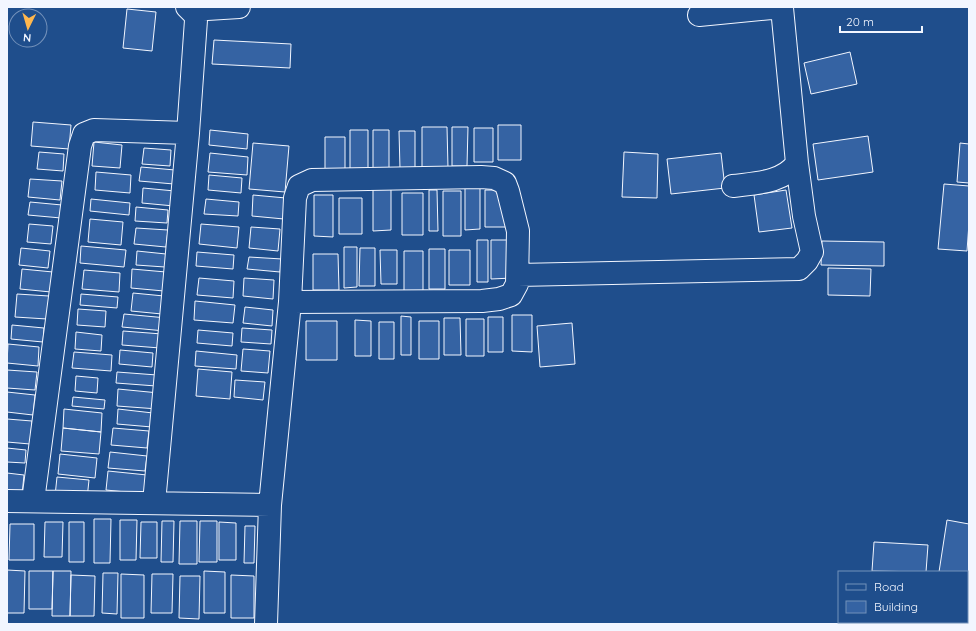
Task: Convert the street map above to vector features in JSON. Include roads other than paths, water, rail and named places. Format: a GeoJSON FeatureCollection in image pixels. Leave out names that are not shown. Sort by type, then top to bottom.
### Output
{"type":"FeatureCollection","features":[{"type":"Feature","properties":{"kind":"street"},"geometry":{"type":"LineString","coordinates":[[189,9],[239,7]]}},
{"type":"Feature","properties":{"kind":"street"},"geometry":{"type":"LineString","coordinates":[[518,275],[799,269],[807,261],[812,252],[804,216],[796,163],[782,7],[699,15]]}},
{"type":"Feature","properties":{"kind":"street"},"geometry":{"type":"LineString","coordinates":[[154,503],[188,133],[196,20],[195,15],[189,9]]}},
{"type":"Feature","properties":{"kind":"street"},"geometry":{"type":"LineString","coordinates":[[33,501],[80,146],[84,134],[94,130],[188,133]]}},
{"type":"Feature","properties":{"kind":"street"},"geometry":{"type":"LineString","coordinates":[[733,186],[778,179],[792,170],[796,163]]}},
{"type":"Feature","properties":{"kind":"street"},"geometry":{"type":"LineString","coordinates":[[266,624],[270,505],[290,302],[295,198],[299,186],[312,180],[494,178],[505,183],[518,231],[518,275],[517,284],[511,295],[500,299],[482,301],[290,302]]}},
{"type":"Feature","properties":{"kind":"street"},"geometry":{"type":"LineString","coordinates":[[7,501],[270,505]]}}]}
